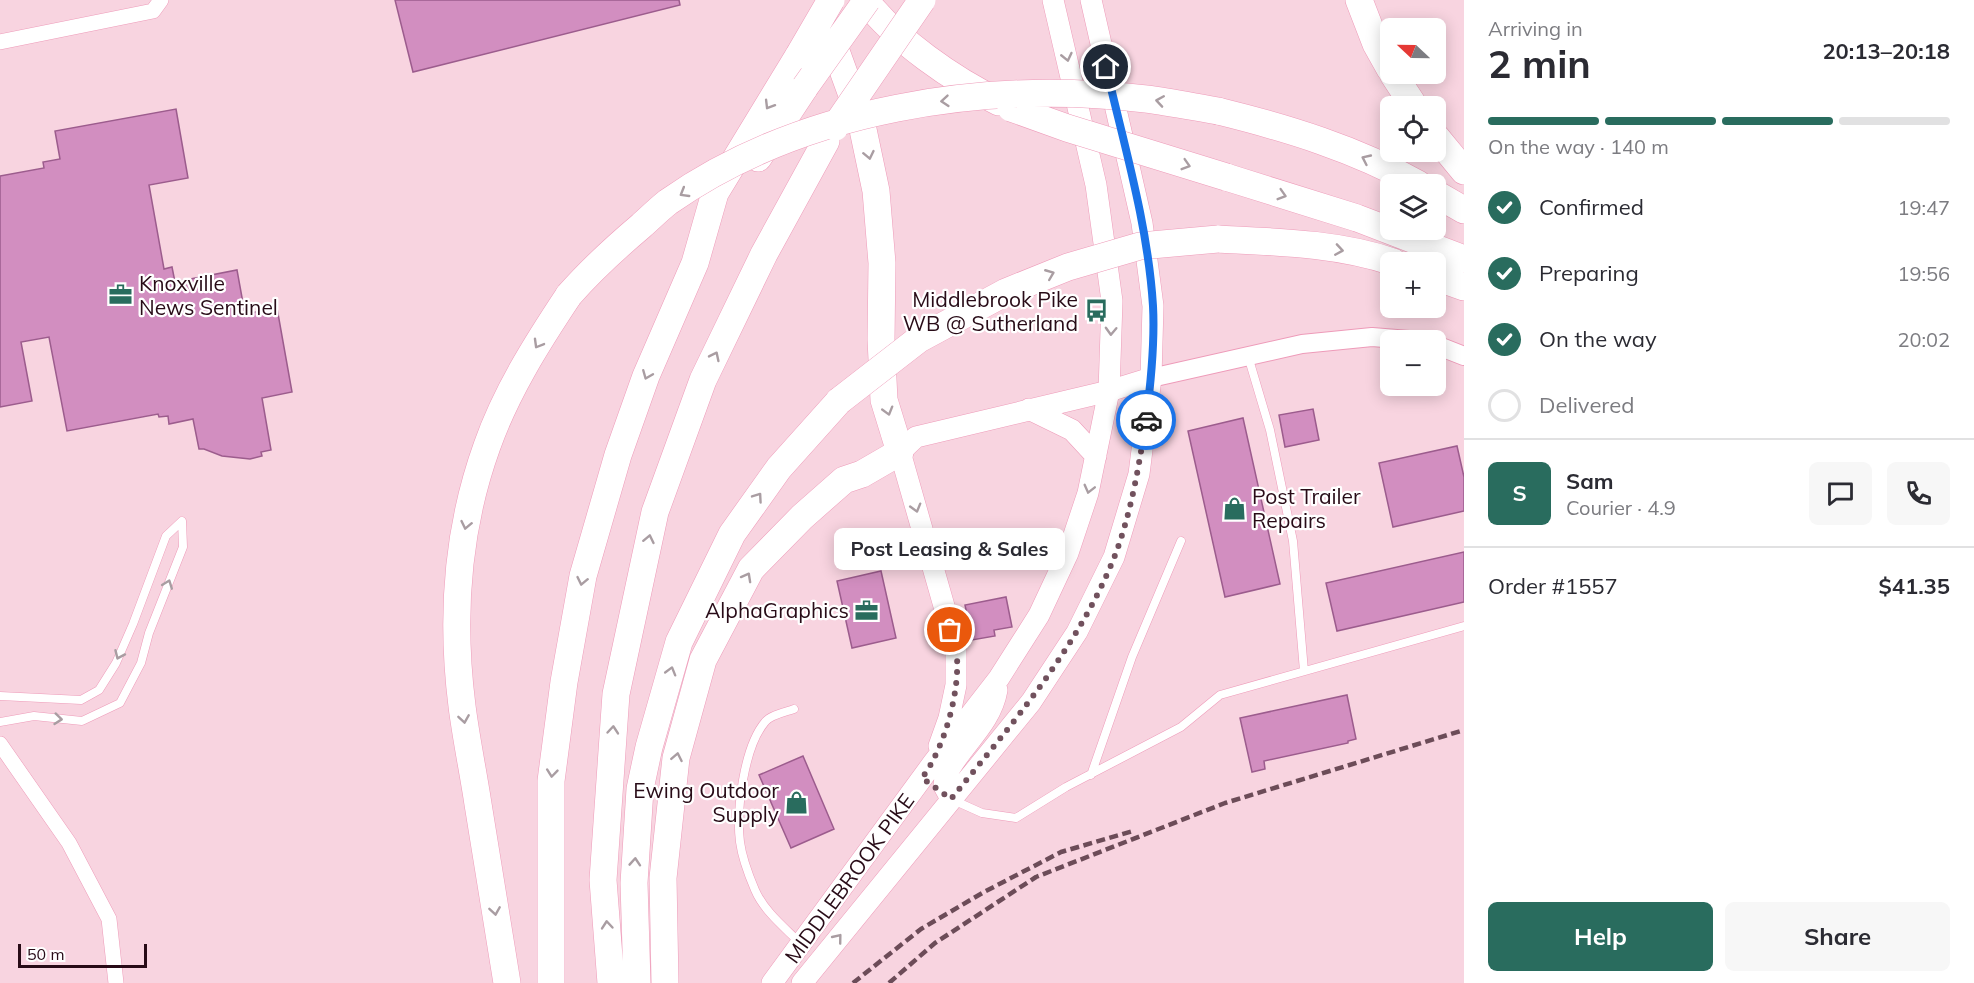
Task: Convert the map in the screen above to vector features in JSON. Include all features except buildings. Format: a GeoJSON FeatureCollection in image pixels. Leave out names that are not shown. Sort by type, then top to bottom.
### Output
{"type":"FeatureCollection","features":[{"type":"Feature","properties":{"kind":"highway"},"geometry":{"type":"LineString","coordinates":[[665,983],[663,878],[676,758],[703,660],[752,568],[844,480],[862,474],[900,452],[884,400],[881,339],[882,263],[876,191],[861,120],[817,0]]}},
{"type":"Feature","properties":{"kind":"highway"},"geometry":{"type":"LineString","coordinates":[[551,983],[551,781],[564,682],[583,576],[618,455],[642,388],[695,263],[716,193],[831,0]]}},
{"type":"Feature","properties":{"kind":"highway"},"geometry":{"type":"LineString","coordinates":[[695,263],[747,175],[866,0],[877,16],[936,65],[1011,108],[1067,128],[1357,218],[1464,259]]}},
{"type":"Feature","properties":{"kind":"highway"},"geometry":{"type":"LineString","coordinates":[[611,983],[603,880],[616,693],[655,512],[703,380],[764,254],[826,141],[922,0]]}},
{"type":"Feature","properties":{"kind":"highway"},"geometry":{"type":"LineString","coordinates":[[1359,0],[1380,51]]}},
{"type":"Feature","properties":{"kind":"highway"},"geometry":{"type":"LineString","coordinates":[[507,983],[462,705],[457,597],[462,542],[472,494],[487,446],[512,389],[545,331],[591,269],[668,203],[749,156],[804,134],[866,115],[931,102],[1026,94],[1077,94],[1146,99],[1218,111],[1298,132],[1348,151],[1397,174]]}},
{"type":"Feature","properties":{"kind":"highway"},"geometry":{"type":"LineString","coordinates":[[1446,149],[1464,171]]}},
{"type":"Feature","properties":{"kind":"highway"},"geometry":{"type":"LineString","coordinates":[[1446,200],[1464,210]]}},
{"type":"Feature","properties":{"kind":"highway"},"geometry":{"type":"LineString","coordinates":[[637,983],[634,883],[640,789],[649,747],[679,642],[732,534],[779,468],[839,401],[919,339],[1006,292],[1068,267],[1140,246],[1218,239],[1302,244],[1380,258]]}},
{"type":"Feature","properties":{"kind":"highway"},"geometry":{"type":"LineString","coordinates":[[1446,282],[1464,288]]}},
{"type":"Feature","properties":{"kind":"main road","name":"MIDDLEBROOK PIKE"},"geometry":{"type":"LineString","coordinates":[[772,983],[999,678],[1039,615],[1068,553],[1088,494],[1109,390],[1112,302],[1098,197],[1053,0]]}},
{"type":"Feature","properties":{"kind":"main road","name":"MIDDLEBROOK PIKE"},"geometry":{"type":"LineString","coordinates":[[802,983],[1030,702],[1077,632],[1114,557],[1139,474],[1151,378],[1153,306],[1142,223],[1091,0]]}},
{"type":"Feature","properties":{"kind":"main road"},"geometry":{"type":"LineString","coordinates":[[928,771],[949,718],[956,685],[956,648],[900,452],[916,437],[1151,378]]}},
{"type":"Feature","properties":{"kind":"main road"},"geometry":{"type":"LineString","coordinates":[[1029,409],[1072,430],[1096,456]]}},
{"type":"Feature","properties":{"kind":"main road"},"geometry":{"type":"LineString","coordinates":[[951,799],[944,786],[945,777],[987,718],[995,702],[999,678]]}},
{"type":"Feature","properties":{"kind":"main road"},"geometry":{"type":"LineString","coordinates":[[800,944],[821,959]]}},
{"type":"Feature","properties":{"kind":"street"},"geometry":{"type":"LineString","coordinates":[[0,42],[153,11],[161,0]]}},
{"type":"Feature","properties":{"kind":"street"},"geometry":{"type":"LineString","coordinates":[[1151,378],[1314,343],[1380,338]]}},
{"type":"Feature","properties":{"kind":"street"},"geometry":{"type":"LineString","coordinates":[[1446,349],[1464,356]]}},
{"type":"Feature","properties":{"kind":"street"},"geometry":{"type":"LineString","coordinates":[[0,744],[69,843],[109,919],[116,983]]}},
{"type":"Feature","properties":{"kind":"lane"},"geometry":{"type":"LineString","coordinates":[[1248,356],[1270,430],[1293,541],[1304,671]]}},
{"type":"Feature","properties":{"kind":"lane"},"geometry":{"type":"LineString","coordinates":[[0,696],[81,700],[99,690],[116,663],[166,536],[182,521],[183,547],[149,633],[141,663],[120,703],[82,721],[34,716],[0,722]]}},
{"type":"Feature","properties":{"kind":"lane"},"geometry":{"type":"LineString","coordinates":[[1090,775],[1132,657],[1181,541]]}},
{"type":"Feature","properties":{"kind":"lane"},"geometry":{"type":"LineString","coordinates":[[928,771],[951,799],[982,813],[1016,818],[1090,775],[1181,727],[1220,694],[1464,626]]}},
{"type":"Feature","properties":{"kind":"lane"},"geometry":{"type":"LineString","coordinates":[[794,709],[766,720],[758,735],[740,793],[740,843],[756,892],[776,920],[800,944]]}},
{"type":"Feature","properties":{"kind":"railway"},"geometry":{"type":"LineString","coordinates":[[889,983],[935,943],[1036,877],[1225,803],[1464,730]]}},
{"type":"Feature","properties":{"kind":"railway"},"geometry":{"type":"LineString","coordinates":[[853,983],[921,929],[984,892],[1061,852],[1133,831]]}},
{"type":"Feature","properties":{"kind":"way so far"},"geometry":{"type":"LineString","coordinates":[[950,630],[956,648],[956,685],[949,718],[933,763],[922,778],[951,799],[1030,702],[1077,632],[1114,557],[1139,474],[1146,420]]}},
{"type":"Feature","properties":{"kind":"place","name":"Knoxville News Sentinel"},"geometry":{"type":"Point","coordinates":[121,295]}},
{"type":"Feature","properties":{"kind":"place","name":"Middlebrook Pike WB @ Sutherland"},"geometry":{"type":"Point","coordinates":[1096,311]}},
{"type":"Feature","properties":{"kind":"place","name":"Post Trailer Repairs"},"geometry":{"type":"Point","coordinates":[1234,508]}},
{"type":"Feature","properties":{"kind":"place","name":"AlphaGraphics"},"geometry":{"type":"Point","coordinates":[867,610]}},
{"type":"Feature","properties":{"kind":"place","name":"Post Leasing & Sales"},"geometry":{"type":"Point","coordinates":[950,630]}},
{"type":"Feature","properties":{"kind":"place","name":"Ewing Outdoor Supply"},"geometry":{"type":"Point","coordinates":[797,802]}},
{"type":"Feature","properties":{"kind":"route"},"geometry":{"type":"LineString","coordinates":[[1106,67],[1142,223],[1153,306],[1151,378],[1146,420]]}}]}
